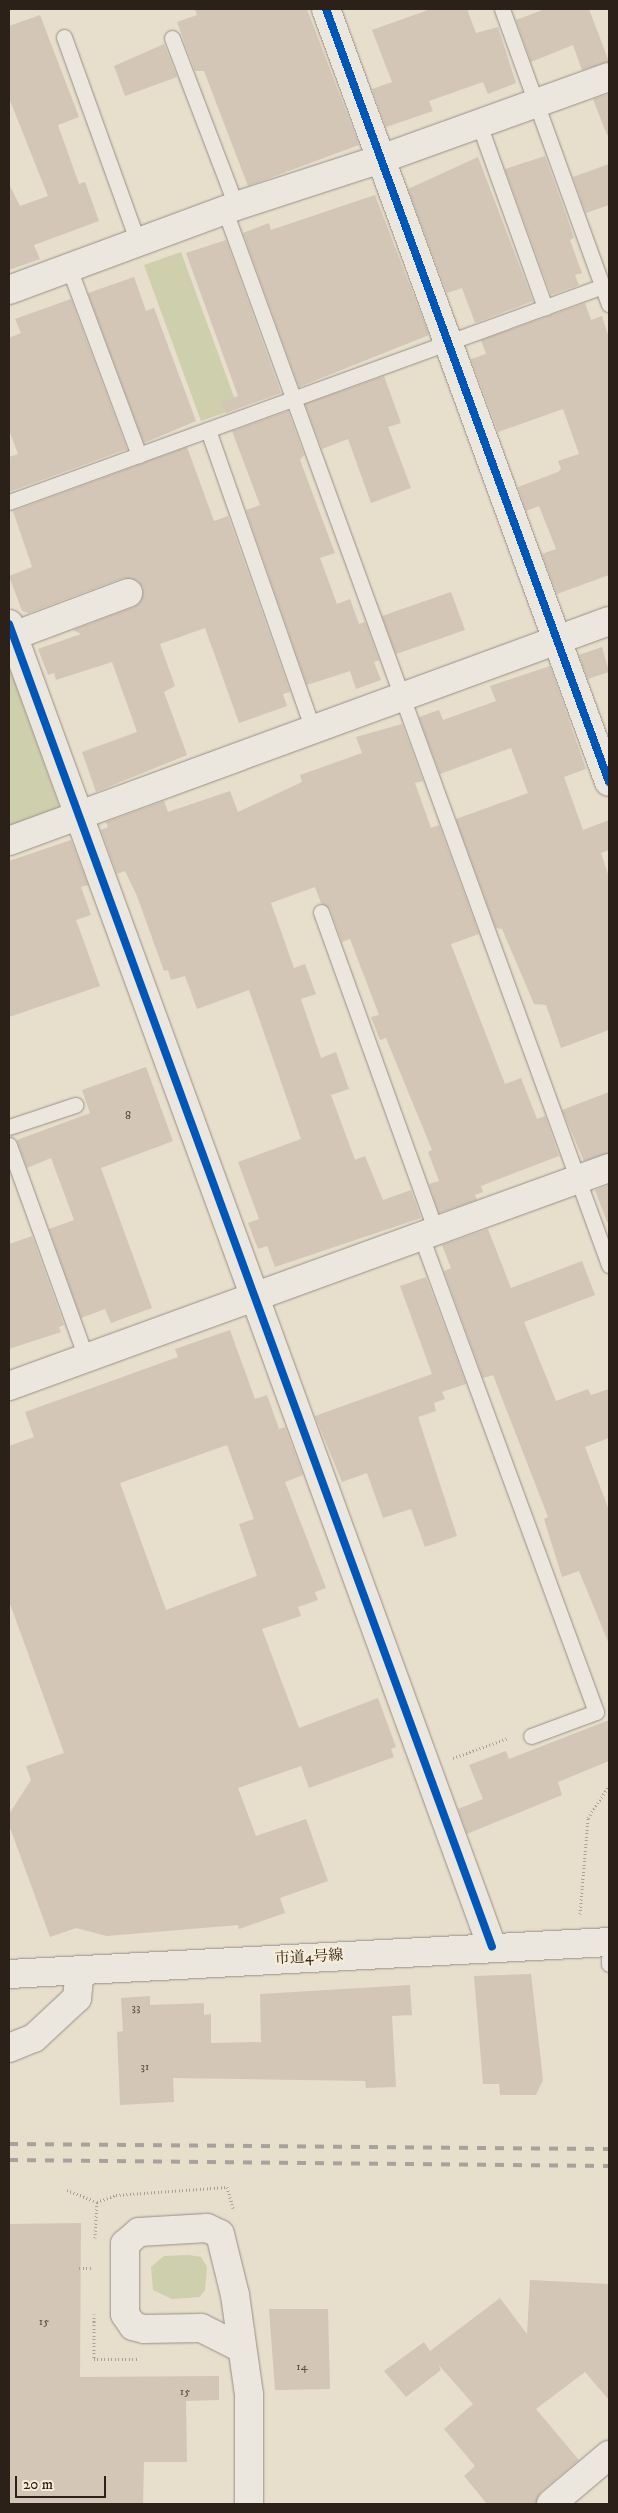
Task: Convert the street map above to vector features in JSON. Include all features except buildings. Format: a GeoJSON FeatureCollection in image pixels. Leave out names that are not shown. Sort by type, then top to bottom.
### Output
{"type":"FeatureCollection","features":[{"type":"Feature","properties":{"kind":"street"},"geometry":{"type":"LineString","coordinates":[[326,9],[609,782]]}},
{"type":"Feature","properties":{"kind":"street"},"geometry":{"type":"LineString","coordinates":[[9,290],[230,209],[381,160],[609,77]]}},
{"type":"Feature","properties":{"kind":"street"},"geometry":{"type":"LineString","coordinates":[[128,593],[11,630],[492,1947]]}},
{"type":"Feature","properties":{"kind":"street"},"geometry":{"type":"LineString","coordinates":[[9,841],[609,621]]}},
{"type":"Feature","properties":{"kind":"street"},"geometry":{"type":"LineString","coordinates":[[9,1386],[609,1168]]}},
{"type":"Feature","properties":{"kind":"street","name":"市道4号線"},"geometry":{"type":"LineString","coordinates":[[9,1974],[609,1942]]}},
{"type":"Feature","properties":{"kind":"street"},"geometry":{"type":"LineString","coordinates":[[9,2048],[34,2038],[77,1998],[80,1970]]}},
{"type":"Feature","properties":{"kind":"street"},"geometry":{"type":"LineString","coordinates":[[241,2348],[201,2328],[144,2329],[133,2326],[125,2314],[125,2244],[139,2232],[207,2228],[220,2234],[235,2295],[249,2394],[249,2504]]}},
{"type":"Feature","properties":{"kind":"street"},"geometry":{"type":"LineString","coordinates":[[551,2504],[609,2455]]}},
{"type":"Feature","properties":{"kind":"lane"},"geometry":{"type":"LineString","coordinates":[[502,9],[609,304]]}},
{"type":"Feature","properties":{"kind":"lane"},"geometry":{"type":"LineString","coordinates":[[64,37],[138,243]]}},
{"type":"Feature","properties":{"kind":"lane"},"geometry":{"type":"LineString","coordinates":[[172,38],[294,398],[401,698],[609,1265]]}},
{"type":"Feature","properties":{"kind":"lane"},"geometry":{"type":"LineString","coordinates":[[479,124],[545,307]]}},
{"type":"Feature","properties":{"kind":"lane"},"geometry":{"type":"LineString","coordinates":[[69,268],[139,455]]}},
{"type":"Feature","properties":{"kind":"lane"},"geometry":{"type":"LineString","coordinates":[[9,502],[603,286]]}},
{"type":"Feature","properties":{"kind":"lane"},"geometry":{"type":"LineString","coordinates":[[208,430],[313,730]]}},
{"type":"Feature","properties":{"kind":"lane"},"geometry":{"type":"LineString","coordinates":[[321,912],[428,1233],[596,1712],[531,1736]]}},
{"type":"Feature","properties":{"kind":"lane"},"geometry":{"type":"LineString","coordinates":[[9,1127],[75,1105]]}},
{"type":"Feature","properties":{"kind":"lane"},"geometry":{"type":"LineString","coordinates":[[9,1145],[86,1358]]}},
{"type":"Feature","properties":{"kind":"lane"},"geometry":{"type":"LineString","coordinates":[[609,1958],[609,1964]]}},
{"type":"Feature","properties":{"kind":"path"},"geometry":{"type":"LineString","coordinates":[[426,1768],[517,1735],[531,1736]]}},
{"type":"Feature","properties":{"kind":"path"},"geometry":{"type":"LineString","coordinates":[[579,1922],[588,1818],[609,1786]]}},
{"type":"Feature","properties":{"kind":"path"},"geometry":{"type":"LineString","coordinates":[[67,2190],[97,2202]]}},
{"type":"Feature","properties":{"kind":"path"},"geometry":{"type":"LineString","coordinates":[[79,2268],[93,2268]]}},
{"type":"Feature","properties":{"kind":"green space"},"geometry":{"type":"Polygon","coordinates":[[[181,252],[238,408],[201,421],[144,265],[181,252]]]}},
{"type":"Feature","properties":{"kind":"green space"},"geometry":{"type":"Polygon","coordinates":[[[9,666],[60,808],[9,827],[9,666]]]}},
{"type":"Feature","properties":{"kind":"green space"},"geometry":{"type":"Polygon","coordinates":[[[189,2255],[201,2257],[207,2267],[205,2290],[200,2297],[172,2299],[153,2290],[151,2267],[164,2256],[189,2255]]]}},
{"type":"Feature","properties":{"kind":"railway"},"geometry":{"type":"LineString","coordinates":[[9,2144],[609,2149]]}},
{"type":"Feature","properties":{"kind":"railway"},"geometry":{"type":"LineString","coordinates":[[9,2160],[609,2166]]}},
{"type":"Feature","properties":{"kind":"cycle path"},"geometry":{"type":"LineString","coordinates":[[326,9],[609,782]]}},
{"type":"Feature","properties":{"kind":"cycle path"},"geometry":{"type":"LineString","coordinates":[[9,624],[492,1947]]}}]}
